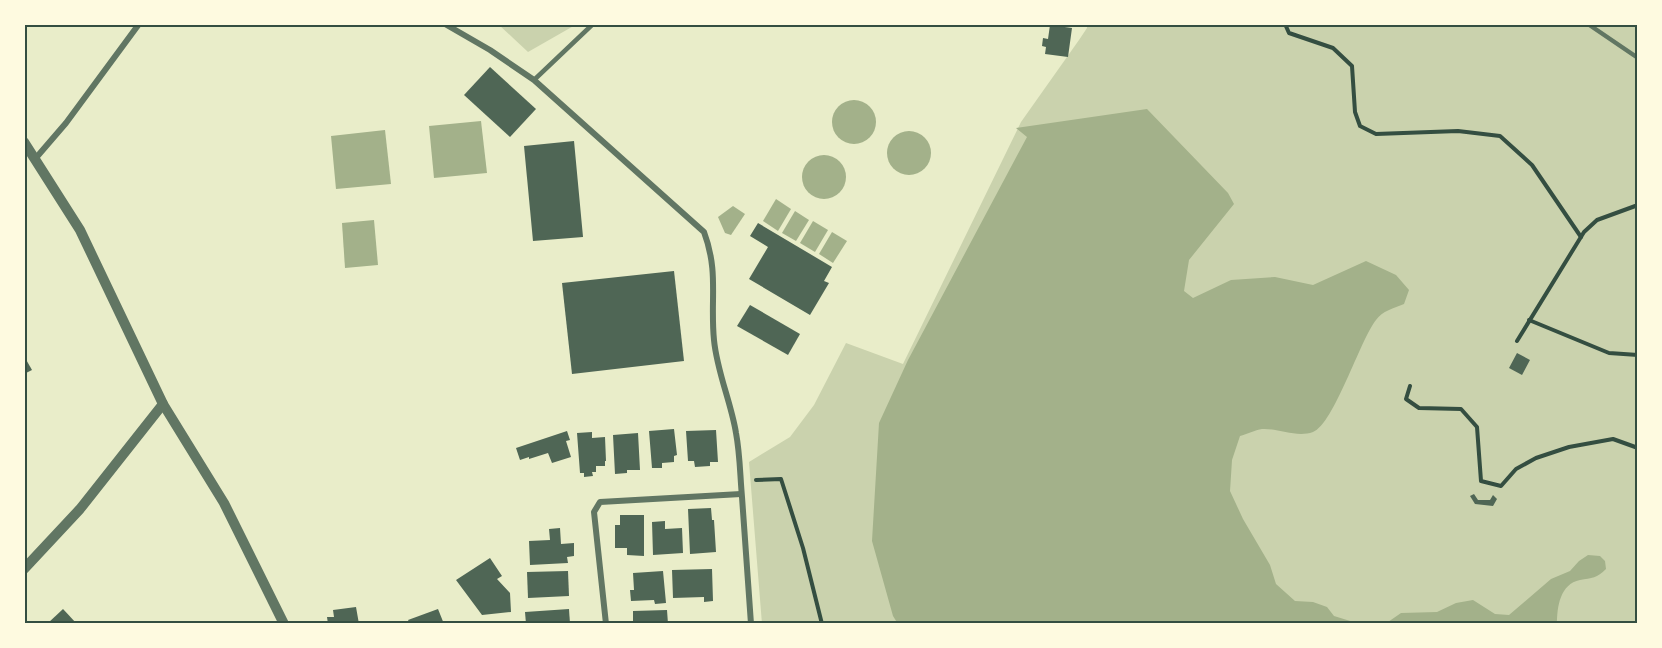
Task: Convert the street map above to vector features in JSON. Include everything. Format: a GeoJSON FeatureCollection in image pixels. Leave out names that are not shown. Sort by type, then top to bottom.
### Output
{"type":"FeatureCollection","features":[{"type":"Feature","properties":{"kind":"street"},"geometry":{"type":"LineString","coordinates":[[35,159],[66,123],[140,24]]}},
{"type":"Feature","properties":{"kind":"street"},"geometry":{"type":"LineString","coordinates":[[445,24],[490,50],[534,80],[704,232],[711,252],[714,276],[712,306],[714,342],[721,381],[736,432],[742,481],[741,494],[751,624]]}},
{"type":"Feature","properties":{"kind":"street"},"geometry":{"type":"LineString","coordinates":[[24,142],[80,230],[163,404],[224,503],[284,624]]}},
{"type":"Feature","properties":{"kind":"street"},"geometry":{"type":"LineString","coordinates":[[24,569],[80,509],[163,404]]}},
{"type":"Feature","properties":{"kind":"street"},"geometry":{"type":"LineString","coordinates":[[606,624],[594,512],[600,502],[741,494]]}},
{"type":"Feature","properties":{"kind":"lane"},"geometry":{"type":"LineString","coordinates":[[534,80],[593,24]]}},
{"type":"Feature","properties":{"kind":"lane"},"geometry":{"type":"LineString","coordinates":[[1588,24],[1638,58]]}},
{"type":"Feature","properties":{"kind":"path"},"geometry":{"type":"LineString","coordinates":[[1285,24],[1289,33],[1333,48],[1352,66],[1354,112],[1360,126],[1376,134],[1458,131],[1500,136],[1532,165],[1581,237]]}},
{"type":"Feature","properties":{"kind":"path"},"geometry":{"type":"LineString","coordinates":[[1517,341],[1581,237],[1597,220],[1638,205]]}},
{"type":"Feature","properties":{"kind":"path"},"geometry":{"type":"LineString","coordinates":[[1529,320],[1609,353],[1638,355]]}},
{"type":"Feature","properties":{"kind":"path"},"geometry":{"type":"LineString","coordinates":[[1410,386],[1406,399],[1419,408],[1461,409],[1478,427],[1481,481],[1501,486],[1516,469],[1536,458],[1569,447],[1613,439],[1638,448]]}},
{"type":"Feature","properties":{"kind":"path"},"geometry":{"type":"LineString","coordinates":[[742,481],[781,478],[803,548],[822,624]]}},
{"type":"Feature","properties":{"kind":"shaded area"},"geometry":{"type":"Polygon","coordinates":[[[498,24],[577,24],[528,52],[498,24]]]}},
{"type":"Feature","properties":{"kind":"shaded area"},"geometry":{"type":"Polygon","coordinates":[[[1087,24],[1638,24],[1638,624],[762,624],[749,462],[790,437],[814,405],[846,343],[903,364],[1021,122],[1079,40],[1087,24]]]}},
{"type":"Feature","properties":{"kind":"shaded area"},"geometry":{"type":"Polygon","coordinates":[[[854,100],[870,106],[876,122],[870,138],[854,144],[838,138],[832,122],[838,106],[854,100]]]}},
{"type":"Feature","properties":{"kind":"shaded area"},"geometry":{"type":"Polygon","coordinates":[[[1147,109],[1228,193],[1234,204],[1189,260],[1184,291],[1193,298],[1231,280],[1275,277],[1313,285],[1366,261],[1396,275],[1409,290],[1404,304],[1385,312],[1376,320],[1338,398],[1321,426],[1307,434],[1262,429],[1240,436],[1232,460],[1230,491],[1243,519],[1270,565],[1276,584],[1295,601],[1313,602],[1327,607],[1334,616],[1360,624],[898,624],[893,616],[872,541],[879,423],[908,360],[1027,137],[1016,128],[1147,109]]]}},
{"type":"Feature","properties":{"kind":"shaded area"},"geometry":{"type":"Polygon","coordinates":[[[481,121],[487,173],[434,178],[429,126],[481,121]]]}},
{"type":"Feature","properties":{"kind":"shaded area"},"geometry":{"type":"Polygon","coordinates":[[[385,130],[391,184],[336,189],[331,136],[385,130]]]}},
{"type":"Feature","properties":{"kind":"shaded area"},"geometry":{"type":"Polygon","coordinates":[[[909,131],[925,137],[931,153],[925,169],[909,175],[893,169],[887,153],[893,137],[909,131]]]}},
{"type":"Feature","properties":{"kind":"shaded area"},"geometry":{"type":"Polygon","coordinates":[[[824,155],[840,161],[846,177],[840,193],[824,199],[808,193],[802,177],[808,161],[824,155]]]}},
{"type":"Feature","properties":{"kind":"shaded area"},"geometry":{"type":"Polygon","coordinates":[[[776,199],[791,209],[778,231],[763,221],[776,199]]]}},
{"type":"Feature","properties":{"kind":"shaded area"},"geometry":{"type":"Polygon","coordinates":[[[733,206],[745,214],[731,235],[725,233],[718,217],[733,206]]]}},
{"type":"Feature","properties":{"kind":"shaded area"},"geometry":{"type":"Polygon","coordinates":[[[795,211],[809,220],[796,241],[782,233],[795,211]]]}},
{"type":"Feature","properties":{"kind":"shaded area"},"geometry":{"type":"Polygon","coordinates":[[[374,220],[378,265],[345,268],[342,223],[374,220]]]}},
{"type":"Feature","properties":{"kind":"shaded area"},"geometry":{"type":"Polygon","coordinates":[[[813,221],[828,230],[815,252],[800,243],[813,221]]]}},
{"type":"Feature","properties":{"kind":"shaded area"},"geometry":{"type":"Polygon","coordinates":[[[832,232],[847,241],[833,263],[819,254],[832,232]]]}},
{"type":"Feature","properties":{"kind":"shaded area"},"geometry":{"type":"Polygon","coordinates":[[[1588,555],[1600,556],[1605,561],[1606,569],[1597,576],[1573,582],[1568,586],[1561,597],[1557,624],[1373,624],[1388,622],[1401,613],[1437,612],[1456,603],[1473,600],[1495,614],[1509,615],[1551,579],[1570,571],[1588,555]]]}},
{"type":"Feature","properties":{"kind":"building"},"geometry":{"type":"Polygon","coordinates":[[[1050,25],[1072,28],[1068,57],[1045,54],[1046,47],[1042,46],[1043,38],[1048,39],[1050,25]]]}},
{"type":"Feature","properties":{"kind":"building"},"geometry":{"type":"Polygon","coordinates":[[[490,67],[536,109],[510,137],[464,95],[490,67]]]}},
{"type":"Feature","properties":{"kind":"building"},"geometry":{"type":"Polygon","coordinates":[[[574,141],[583,237],[533,241],[524,146],[574,141]]]}},
{"type":"Feature","properties":{"kind":"building"},"geometry":{"type":"Polygon","coordinates":[[[758,223],[832,267],[824,281],[829,283],[810,315],[749,279],[768,247],[750,236],[758,223]]]}},
{"type":"Feature","properties":{"kind":"building"},"geometry":{"type":"Polygon","coordinates":[[[674,271],[684,361],[572,374],[562,283],[674,271]]]}},
{"type":"Feature","properties":{"kind":"building"},"geometry":{"type":"Polygon","coordinates":[[[750,305],[800,334],[788,355],[737,326],[750,305]]]}},
{"type":"Feature","properties":{"kind":"building"},"geometry":{"type":"Polygon","coordinates":[[[1517,353],[1530,360],[1522,375],[1509,368],[1517,353]]]}},
{"type":"Feature","properties":{"kind":"building"},"geometry":{"type":"Polygon","coordinates":[[[24,356],[32,370],[24,374],[24,356]]]}},
{"type":"Feature","properties":{"kind":"building"},"geometry":{"type":"Polygon","coordinates":[[[674,429],[677,455],[674,456],[674,462],[662,463],[662,468],[652,468],[649,431],[674,429]]]}},
{"type":"Feature","properties":{"kind":"building"},"geometry":{"type":"Polygon","coordinates":[[[716,430],[718,462],[710,462],[710,466],[695,467],[694,461],[688,461],[686,431],[716,430]]]}},
{"type":"Feature","properties":{"kind":"building"},"geometry":{"type":"Polygon","coordinates":[[[567,431],[570,440],[566,441],[571,457],[552,463],[548,453],[520,460],[516,448],[567,431]]]}},
{"type":"Feature","properties":{"kind":"building"},"geometry":{"type":"Polygon","coordinates":[[[592,432],[592,438],[605,437],[606,461],[605,466],[596,466],[596,472],[592,472],[593,476],[584,477],[584,473],[580,473],[577,433],[592,432]]]}},
{"type":"Feature","properties":{"kind":"building"},"geometry":{"type":"Polygon","coordinates":[[[638,433],[640,470],[627,470],[627,473],[615,474],[613,435],[638,433]]]}},
{"type":"Feature","properties":{"kind":"building"},"geometry":{"type":"Polygon","coordinates":[[[1474,494],[1478,500],[1490,500],[1493,495],[1497,499],[1493,506],[1475,504],[1470,496],[1474,494]]]}},
{"type":"Feature","properties":{"kind":"building"},"geometry":{"type":"Polygon","coordinates":[[[711,508],[716,552],[690,554],[688,509],[711,508]]]}},
{"type":"Feature","properties":{"kind":"building"},"geometry":{"type":"Polygon","coordinates":[[[620,515],[644,515],[644,556],[627,555],[627,548],[615,548],[615,525],[620,525],[620,515]]]}},
{"type":"Feature","properties":{"kind":"building"},"geometry":{"type":"Polygon","coordinates":[[[665,521],[665,529],[682,528],[683,553],[653,555],[652,522],[665,521]]]}},
{"type":"Feature","properties":{"kind":"building"},"geometry":{"type":"Polygon","coordinates":[[[560,528],[561,544],[574,543],[574,556],[567,557],[568,563],[530,565],[529,541],[550,540],[549,529],[560,528]]]}},
{"type":"Feature","properties":{"kind":"building"},"geometry":{"type":"Polygon","coordinates":[[[490,558],[502,576],[497,579],[510,593],[511,612],[482,615],[456,580],[490,558]]]}},
{"type":"Feature","properties":{"kind":"building"},"geometry":{"type":"Polygon","coordinates":[[[712,569],[713,601],[704,602],[704,597],[673,598],[672,570],[712,569]]]}},
{"type":"Feature","properties":{"kind":"building"},"geometry":{"type":"Polygon","coordinates":[[[568,571],[569,596],[528,598],[527,572],[568,571]]]}},
{"type":"Feature","properties":{"kind":"building"},"geometry":{"type":"Polygon","coordinates":[[[663,571],[666,603],[655,604],[654,600],[631,601],[630,590],[634,590],[633,573],[663,571]]]}},
{"type":"Feature","properties":{"kind":"building"},"geometry":{"type":"Polygon","coordinates":[[[356,607],[359,624],[328,624],[327,617],[334,617],[333,610],[356,607]]]}},
{"type":"Feature","properties":{"kind":"building"},"geometry":{"type":"Polygon","coordinates":[[[63,609],[77,624],[47,624],[63,609]]]}},
{"type":"Feature","properties":{"kind":"building"},"geometry":{"type":"Polygon","coordinates":[[[438,609],[444,624],[410,624],[408,620],[438,609]]]}},
{"type":"Feature","properties":{"kind":"building"},"geometry":{"type":"Polygon","coordinates":[[[569,609],[570,624],[526,624],[525,612],[569,609]]]}},
{"type":"Feature","properties":{"kind":"building"},"geometry":{"type":"Polygon","coordinates":[[[667,610],[668,624],[641,624],[641,621],[633,621],[633,611],[667,610]]]}}]}
